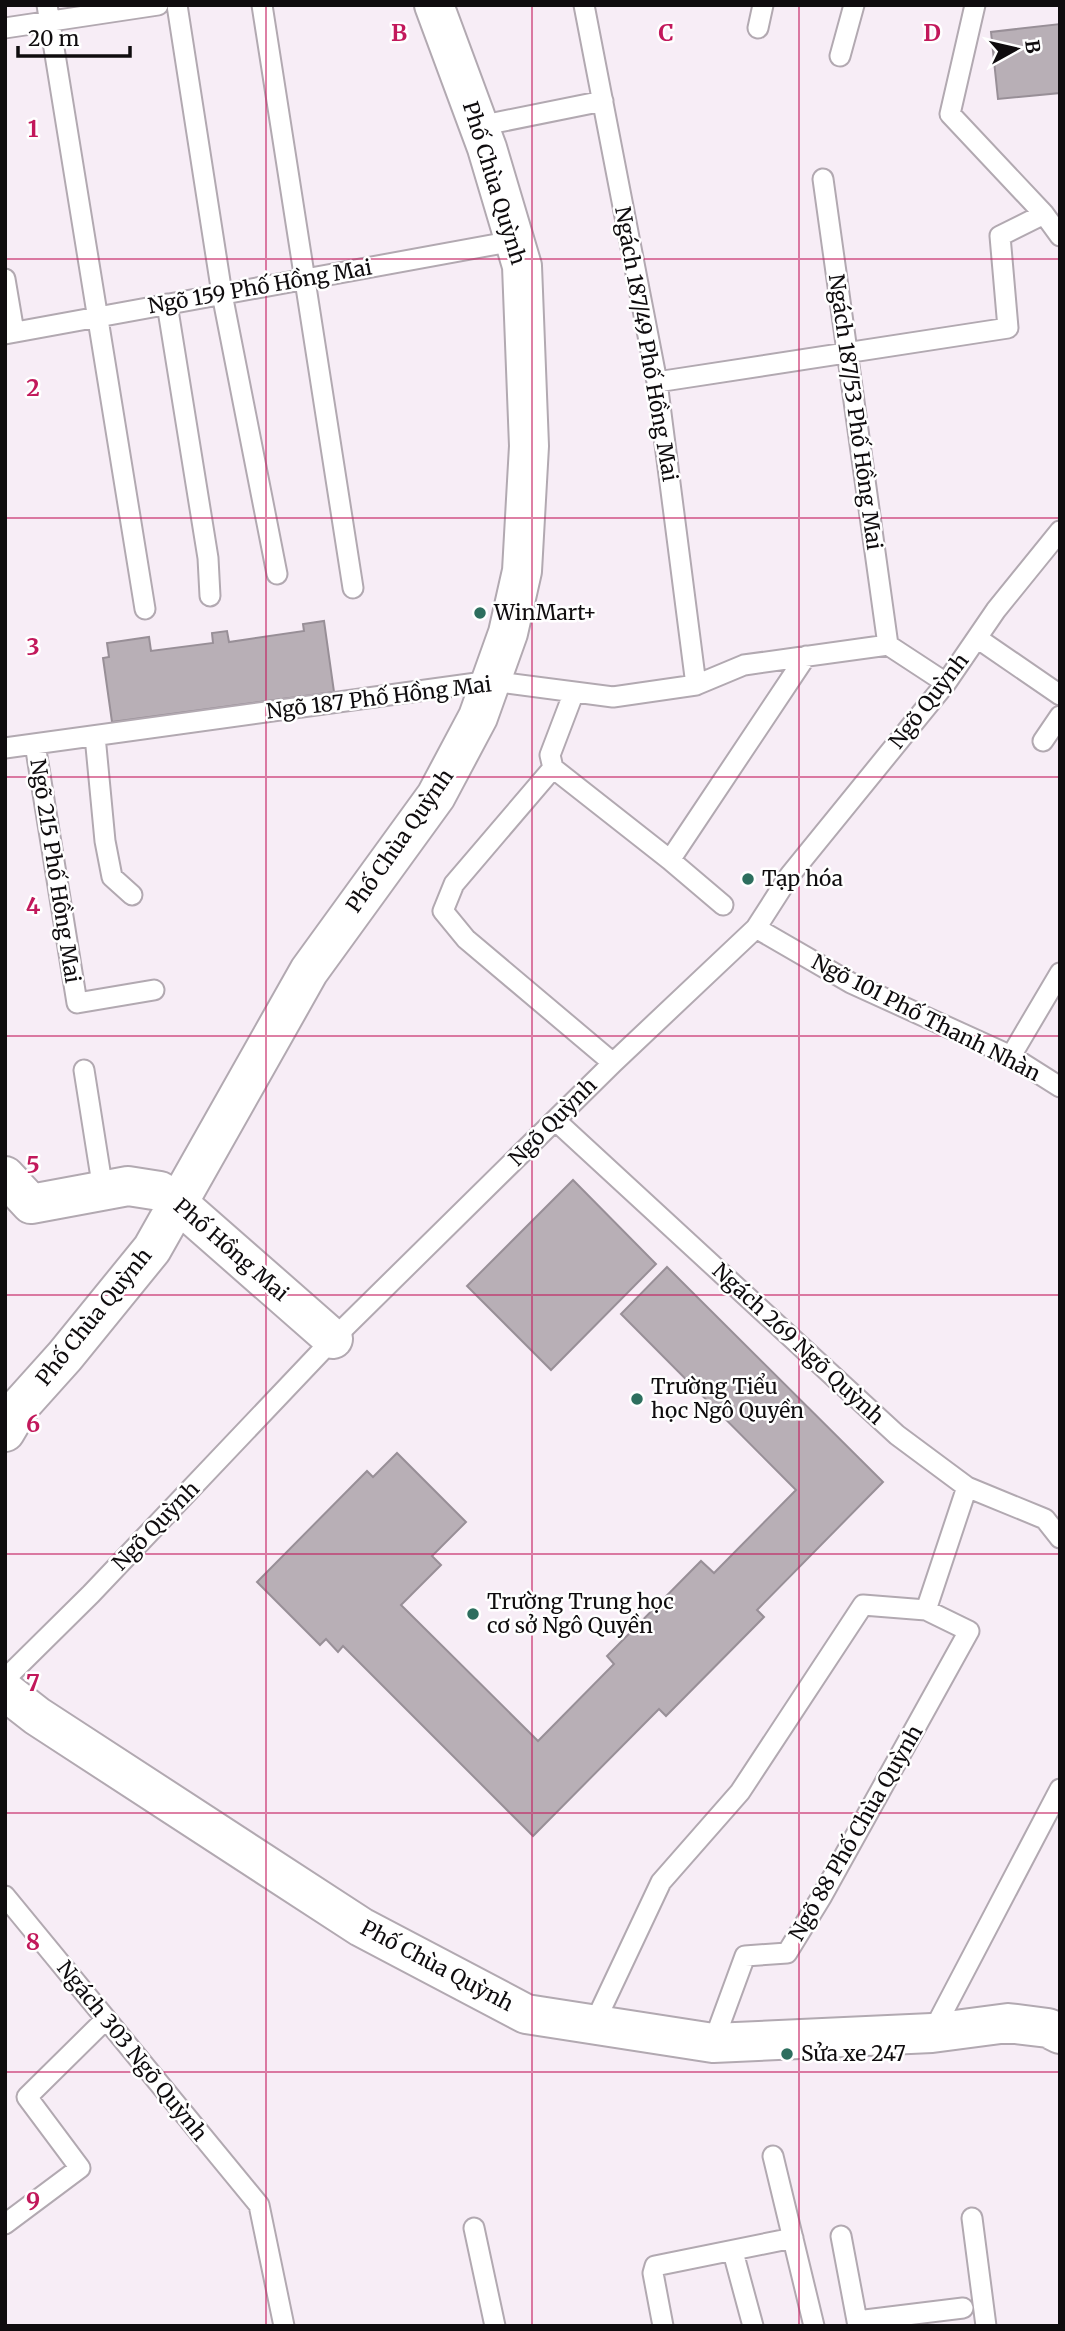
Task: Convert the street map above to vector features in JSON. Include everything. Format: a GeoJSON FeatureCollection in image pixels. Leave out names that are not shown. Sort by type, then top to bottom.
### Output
{"type":"FeatureCollection","features":[{"type":"Feature","properties":{"kind":"street","name":"Phố Chùa Quỳnh"},"geometry":{"type":"LineString","coordinates":[[5,1432],[21,1405],[65,1356],[152,1249],[309,971],[436,796],[478,718],[508,633],[522,571],[529,446],[522,266],[479,126],[434,5]]}},
{"type":"Feature","properties":{"kind":"street","name":"Phố Hồng Mai"},"geometry":{"type":"LineString","coordinates":[[5,1176],[31,1204],[128,1186],[160,1191],[178,1203],[333,1339]]}},
{"type":"Feature","properties":{"kind":"street","name":"Phố Chùa Quỳnh"},"geometry":{"type":"LineString","coordinates":[[5,1691],[37,1716],[361,1927],[526,2014],[713,2043],[932,2033],[1008,2023],[1054,2026]]}},
{"type":"Feature","properties":{"kind":"lane"},"geometry":{"type":"LineString","coordinates":[[5,28],[49,13],[158,5]]}},
{"type":"Feature","properties":{"kind":"lane"},"geometry":{"type":"LineString","coordinates":[[177,5],[222,294],[277,574]]}},
{"type":"Feature","properties":{"kind":"lane"},"geometry":{"type":"LineString","coordinates":[[262,5],[353,588]]}},
{"type":"Feature","properties":{"kind":"lane","name":"Ngách 187/49 Phố Hồng Mai"},"geometry":{"type":"LineString","coordinates":[[584,5],[657,383],[695,685]]}},
{"type":"Feature","properties":{"kind":"lane"},"geometry":{"type":"LineString","coordinates":[[758,28],[763,5]]}},
{"type":"Feature","properties":{"kind":"lane"},"geometry":{"type":"LineString","coordinates":[[840,56],[854,5]]}},
{"type":"Feature","properties":{"kind":"lane"},"geometry":{"type":"LineString","coordinates":[[975,5],[950,114],[1044,214],[1060,236]]}},
{"type":"Feature","properties":{"kind":"lane"},"geometry":{"type":"LineString","coordinates":[[49,13],[145,609]]}},
{"type":"Feature","properties":{"kind":"lane"},"geometry":{"type":"LineString","coordinates":[[479,126],[603,101]]}},
{"type":"Feature","properties":{"kind":"lane","name":"Ngách 187/53 Phố Hồng Mai"},"geometry":{"type":"LineString","coordinates":[[823,179],[888,645]]}},
{"type":"Feature","properties":{"kind":"lane"},"geometry":{"type":"LineString","coordinates":[[657,383],[1008,328],[1000,236],[1044,214]]}},
{"type":"Feature","properties":{"kind":"lane","name":"Ngõ 159 Phố Hồng Mai"},"geometry":{"type":"LineString","coordinates":[[10,333],[514,241]]}},
{"type":"Feature","properties":{"kind":"lane"},"geometry":{"type":"LineString","coordinates":[[5,279],[10,333]]}},
{"type":"Feature","properties":{"kind":"lane"},"geometry":{"type":"LineString","coordinates":[[167,304],[208,558],[209,596]]}},
{"type":"Feature","properties":{"kind":"lane","name":"Ngõ Quỳnh"},"geometry":{"type":"LineString","coordinates":[[5,1679],[91,1594],[333,1339],[612,1063],[757,928],[790,875],[946,683],[1060,530]]}},
{"type":"Feature","properties":{"kind":"lane"},"geometry":{"type":"LineString","coordinates":[[977,638],[1060,695]]}},
{"type":"Feature","properties":{"kind":"lane"},"geometry":{"type":"LineString","coordinates":[[888,645],[946,683]]}},
{"type":"Feature","properties":{"kind":"lane","name":"Ngõ 187 Phố Hồng Mai"},"geometry":{"type":"LineString","coordinates":[[5,748],[491,681],[613,697],[695,685],[744,665],[888,645]]}},
{"type":"Feature","properties":{"kind":"lane"},"geometry":{"type":"LineString","coordinates":[[670,860],[806,656]]}},
{"type":"Feature","properties":{"kind":"lane"},"geometry":{"type":"LineString","coordinates":[[574,692],[550,755],[553,768],[723,905]]}},
{"type":"Feature","properties":{"kind":"lane"},"geometry":{"type":"LineString","coordinates":[[1043,741],[1060,716]]}},
{"type":"Feature","properties":{"kind":"lane"},"geometry":{"type":"LineString","coordinates":[[95,736],[105,841],[112,877],[132,895]]}},
{"type":"Feature","properties":{"kind":"lane","name":"Ngõ 215 Phố Hồng Mai"},"geometry":{"type":"LineString","coordinates":[[35,744],[76,1003],[154,990]]}},
{"type":"Feature","properties":{"kind":"lane"},"geometry":{"type":"LineString","coordinates":[[553,768],[454,884],[443,911],[466,939],[612,1063]]}},
{"type":"Feature","properties":{"kind":"lane","name":"Ngõ 101 Phố Thanh Nhàn"},"geometry":{"type":"LineString","coordinates":[[757,928],[850,983],[1011,1056],[1060,1087]]}},
{"type":"Feature","properties":{"kind":"lane"},"geometry":{"type":"LineString","coordinates":[[1011,1056],[1060,973]]}},
{"type":"Feature","properties":{"kind":"lane"},"geometry":{"type":"LineString","coordinates":[[84,1070],[103,1190]]}},
{"type":"Feature","properties":{"kind":"lane","name":"Ngách 269 Ngõ Quỳnh"},"geometry":{"type":"LineString","coordinates":[[555,1120],[897,1435],[967,1487],[1045,1519],[1060,1538]]}},
{"type":"Feature","properties":{"kind":"lane"},"geometry":{"type":"LineString","coordinates":[[594,2024],[661,1882],[740,1792],[863,1605],[926,1610],[967,1487]]}},
{"type":"Feature","properties":{"kind":"lane","name":"Ngõ 88 Phố Chùa Quỳnh"},"geometry":{"type":"LineString","coordinates":[[713,2043],[746,1956],[787,1953],[822,1896],[969,1631],[926,1610]]}},
{"type":"Feature","properties":{"kind":"lane"},"geometry":{"type":"LineString","coordinates":[[932,2033],[1060,1789]]}},
{"type":"Feature","properties":{"kind":"lane","name":"Ngách 303 Ngõ Quỳnh"},"geometry":{"type":"LineString","coordinates":[[5,1896],[259,2206],[284,2326]]}},
{"type":"Feature","properties":{"kind":"lane"},"geometry":{"type":"LineString","coordinates":[[5,2224],[80,2168],[26,2097],[106,2019]]}},
{"type":"Feature","properties":{"kind":"lane"},"geometry":{"type":"LineString","coordinates":[[773,2157],[814,2326]]}},
{"type":"Feature","properties":{"kind":"lane"},"geometry":{"type":"LineString","coordinates":[[972,2218],[986,2326]]}},
{"type":"Feature","properties":{"kind":"lane"},"geometry":{"type":"LineString","coordinates":[[474,2228],[495,2326]]}},
{"type":"Feature","properties":{"kind":"lane"},"geometry":{"type":"LineString","coordinates":[[841,2236],[858,2324],[963,2308]]}},
{"type":"Feature","properties":{"kind":"lane"},"geometry":{"type":"LineString","coordinates":[[663,2326],[653,2273],[655,2266],[793,2238]]}},
{"type":"Feature","properties":{"kind":"lane"},"geometry":{"type":"LineString","coordinates":[[733,2252],[753,2326]]}},
{"type":"Feature","properties":{"kind":"building"},"geometry":{"type":"Polygon","coordinates":[[[1060,24],[1060,93],[998,99],[991,32],[1060,24]]]}},
{"type":"Feature","properties":{"kind":"building"},"geometry":{"type":"Polygon","coordinates":[[[324,621],[334,692],[112,722],[103,658],[109,657],[107,643],[149,637],[151,651],[213,643],[212,633],[227,631],[229,642],[304,631],[303,624],[324,621]]]}},
{"type":"Feature","properties":{"kind":"building"},"geometry":{"type":"Polygon","coordinates":[[[573,1180],[656,1264],[551,1370],[467,1286],[573,1180]]]}},
{"type":"Feature","properties":{"kind":"building"},"geometry":{"type":"Polygon","coordinates":[[[667,1267],[883,1482],[757,1610],[764,1617],[666,1716],[659,1709],[533,1836],[343,1646],[338,1652],[326,1639],[320,1645],[257,1582],[367,1471],[373,1477],[397,1453],[466,1522],[432,1556],[441,1565],[401,1605],[538,1741],[614,1664],[607,1656],[701,1561],[714,1573],[796,1490],[621,1314],[667,1267]]]}},
{"type":"Feature","properties":{"kind":"place","name":"WinMart+"},"geometry":{"type":"Point","coordinates":[480,613]}},
{"type":"Feature","properties":{"kind":"place","name":"Tạp hóa"},"geometry":{"type":"Point","coordinates":[748,879]}},
{"type":"Feature","properties":{"kind":"place","name":"Trường Tiểu học Ngô Quyền"},"geometry":{"type":"Point","coordinates":[637,1399]}},
{"type":"Feature","properties":{"kind":"place","name":"Trường Trung học cơ sở Ngô Quyền"},"geometry":{"type":"Point","coordinates":[473,1614]}},
{"type":"Feature","properties":{"kind":"place","name":"Sửa xe 247"},"geometry":{"type":"Point","coordinates":[787,2054]}}]}
